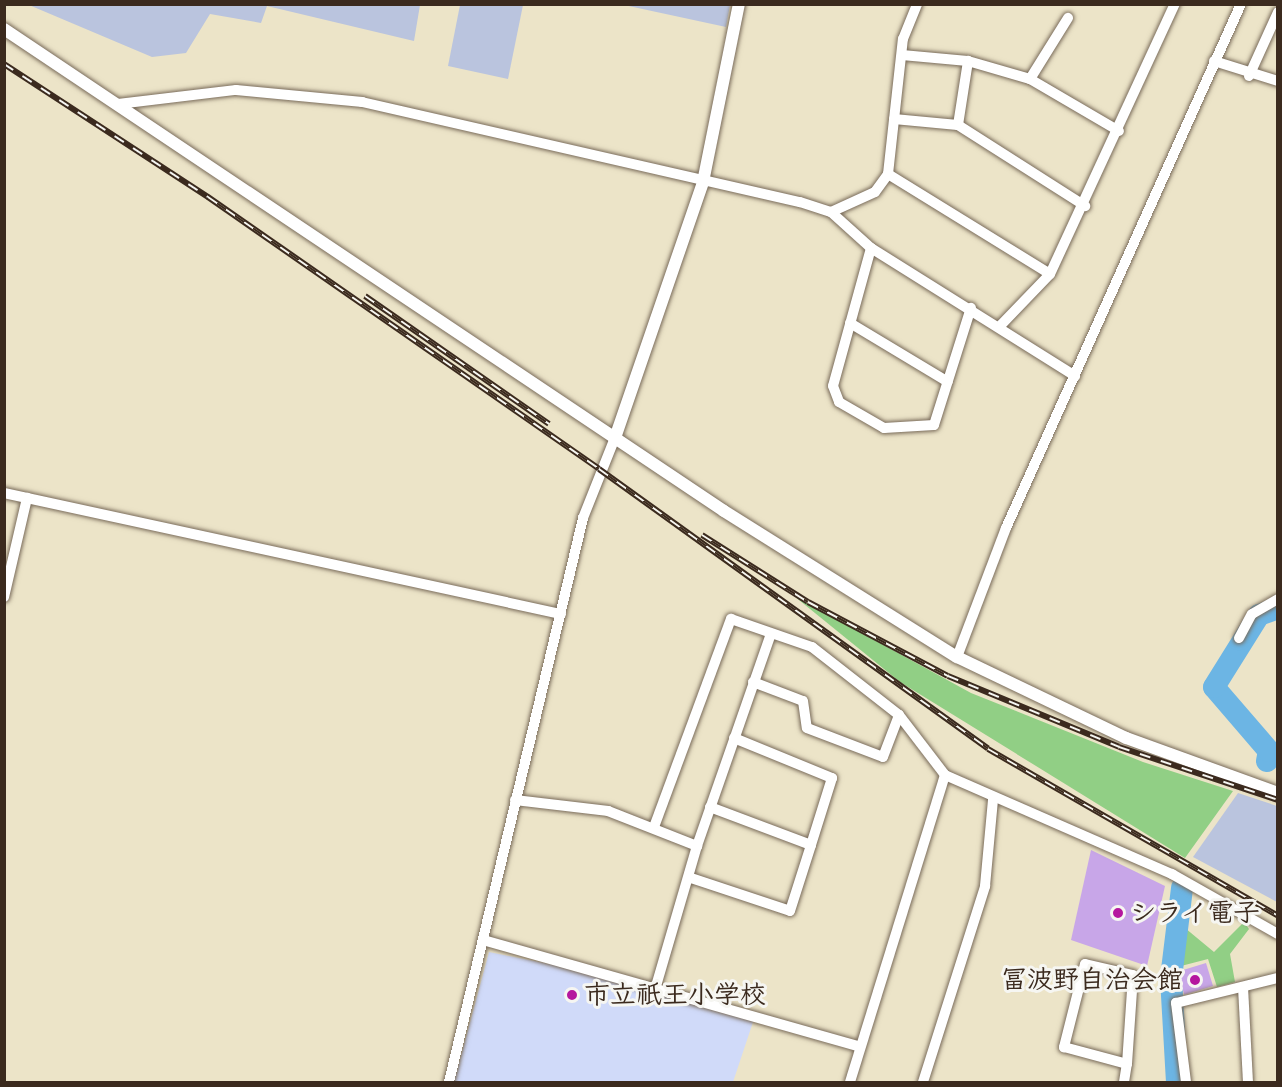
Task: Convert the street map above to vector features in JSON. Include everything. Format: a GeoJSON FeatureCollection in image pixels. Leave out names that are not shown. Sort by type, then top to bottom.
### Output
{"type":"FeatureCollection","features":[{"type":"Feature","properties":{"kind":"street"},"geometry":{"type":"LineString","coordinates":[[449,1083],[590,493],[616,435],[703,182],[739,4]]}},
{"type":"Feature","properties":{"kind":"street"},"geometry":{"type":"LineString","coordinates":[[831,212],[874,192],[888,174],[902,55],[917,4]]}},
{"type":"Feature","properties":{"kind":"street"},"geometry":{"type":"LineString","coordinates":[[1000,326],[1050,274],[1085,206],[1175,4]]}},
{"type":"Feature","properties":{"kind":"street"},"geometry":{"type":"LineString","coordinates":[[957,657],[1006,528],[1241,4]]}},
{"type":"Feature","properties":{"kind":"street"},"geometry":{"type":"LineString","coordinates":[[1249,76],[1278,12]]}},
{"type":"Feature","properties":{"kind":"street"},"geometry":{"type":"LineString","coordinates":[[1030,79],[1068,18]]}},
{"type":"Feature","properties":{"kind":"street"},"geometry":{"type":"LineString","coordinates":[[4,29],[616,435],[724,511],[957,657],[1126,738],[1278,793]]}},
{"type":"Feature","properties":{"kind":"street"},"geometry":{"type":"LineString","coordinates":[[902,55],[968,62],[1030,79],[1119,131]]}},
{"type":"Feature","properties":{"kind":"street"},"geometry":{"type":"LineString","coordinates":[[1214,61],[1249,76],[1278,81]]}},
{"type":"Feature","properties":{"kind":"street"},"geometry":{"type":"LineString","coordinates":[[958,124],[968,62]]}},
{"type":"Feature","properties":{"kind":"street"},"geometry":{"type":"LineString","coordinates":[[118,104],[279,90],[467,123],[831,212],[871,248],[1000,326],[1075,376]]}},
{"type":"Feature","properties":{"kind":"street"},"geometry":{"type":"LineString","coordinates":[[894,119],[958,124],[1085,206]]}},
{"type":"Feature","properties":{"kind":"street"},"geometry":{"type":"LineString","coordinates":[[888,174],[1050,274]]}},
{"type":"Feature","properties":{"kind":"street"},"geometry":{"type":"LineString","coordinates":[[871,248],[833,386],[848,407],[884,429],[934,425],[970,308]]}},
{"type":"Feature","properties":{"kind":"street"},"geometry":{"type":"LineString","coordinates":[[850,323],[948,381]]}},
{"type":"Feature","properties":{"kind":"street"},"geometry":{"type":"LineString","coordinates":[[4,493],[561,614]]}},
{"type":"Feature","properties":{"kind":"street"},"geometry":{"type":"LineString","coordinates":[[4,597],[27,498]]}},
{"type":"Feature","properties":{"kind":"street"},"geometry":{"type":"LineString","coordinates":[[1239,638],[1252,614],[1278,599]]}},
{"type":"Feature","properties":{"kind":"street"},"geometry":{"type":"LineString","coordinates":[[654,827],[731,619],[812,647],[899,715],[945,775],[993,799],[1052,818],[1172,874],[1278,934]]}},
{"type":"Feature","properties":{"kind":"street"},"geometry":{"type":"LineString","coordinates":[[656,986],[691,878],[697,846],[771,633]]}},
{"type":"Feature","properties":{"kind":"street"},"geometry":{"type":"LineString","coordinates":[[753,682],[802,700],[807,728],[883,757],[899,715]]}},
{"type":"Feature","properties":{"kind":"street"},"geometry":{"type":"LineString","coordinates":[[691,878],[790,911],[832,778],[734,738]]}},
{"type":"Feature","properties":{"kind":"street"},"geometry":{"type":"LineString","coordinates":[[850,1083],[945,775]]}},
{"type":"Feature","properties":{"kind":"street"},"geometry":{"type":"LineString","coordinates":[[923,1083],[985,886],[993,799]]}},
{"type":"Feature","properties":{"kind":"street"},"geometry":{"type":"LineString","coordinates":[[515,800],[608,812],[654,827],[697,846]]}},
{"type":"Feature","properties":{"kind":"street"},"geometry":{"type":"LineString","coordinates":[[710,807],[811,845]]}},
{"type":"Feature","properties":{"kind":"street"},"geometry":{"type":"LineString","coordinates":[[483,940],[656,986],[860,1047]]}},
{"type":"Feature","properties":{"kind":"street"},"geometry":{"type":"LineString","coordinates":[[1124,1083],[1127,1064],[1132,975],[1085,964],[1064,1047],[1127,1064]]}},
{"type":"Feature","properties":{"kind":"street"},"geometry":{"type":"LineString","coordinates":[[1186,1083],[1176,1003],[1278,978]]}},
{"type":"Feature","properties":{"kind":"street"},"geometry":{"type":"LineString","coordinates":[[1242,987],[1248,1083]]}},
{"type":"Feature","properties":{"kind":"shaded area"},"geometry":{"type":"Polygon","coordinates":[[[29,5],[420,5],[414,41],[267,6],[261,23],[210,14],[186,53],[152,57],[29,5]]]}},
{"type":"Feature","properties":{"kind":"shaded area"},"geometry":{"type":"Polygon","coordinates":[[[460,5],[523,5],[508,79],[448,66],[460,5]]]}},
{"type":"Feature","properties":{"kind":"shaded area"},"geometry":{"type":"Polygon","coordinates":[[[624,5],[730,5],[726,27],[624,5]]]}},
{"type":"Feature","properties":{"kind":"shaded area"},"geometry":{"type":"Polygon","coordinates":[[[1238,793],[1277,806],[1277,902],[1193,857],[1238,793]]]}},
{"type":"Feature","properties":{"kind":"shaded area","name":"市立祇王小学校"},"geometry":{"type":"Polygon","coordinates":[[[489,952],[579,970],[754,1019],[733,1082],[454,1082],[489,952]]]}},
{"type":"Feature","properties":{"kind":"green space"},"geometry":{"type":"Polygon","coordinates":[[[794,596],[971,693],[1143,762],[1233,791],[1185,858],[900,682],[794,596]]]}},
{"type":"Feature","properties":{"kind":"green space"},"geometry":{"type":"Polygon","coordinates":[[[1244,922],[1249,929],[1230,954],[1235,982],[1217,987],[1208,959],[1181,966],[1185,928],[1214,952],[1244,922]]]}},
{"type":"Feature","properties":{"kind":"building","name":"シライ電子"},"geometry":{"type":"Polygon","coordinates":[[[1091,850],[1165,886],[1147,966],[1071,940],[1091,850]]]}},
{"type":"Feature","properties":{"kind":"building","name":"冨波野自治会館"},"geometry":{"type":"Polygon","coordinates":[[[1206,963],[1213,986],[1184,995],[1177,972],[1206,963]]]}},
{"type":"Feature","properties":{"kind":"waterway"},"geometry":{"type":"LineString","coordinates":[[1267,761],[1269,751],[1214,687],[1259,615],[1278,608]]}},
{"type":"Feature","properties":{"kind":"waterway"},"geometry":{"type":"LineString","coordinates":[[1177,1082],[1171,978],[1182,888]]}},
{"type":"Feature","properties":{"kind":"railway"},"geometry":{"type":"LineString","coordinates":[[4,64],[208,197],[599,469],[988,749],[1278,916]]}},
{"type":"Feature","properties":{"kind":"railway"},"geometry":{"type":"LineString","coordinates":[[365,296],[549,424]]}},
{"type":"Feature","properties":{"kind":"railway"},"geometry":{"type":"LineString","coordinates":[[702,535],[808,602],[948,676],[1119,747],[1278,800]]}},
{"type":"Feature","properties":{"kind":"place","name":"シライ電子"},"geometry":{"type":"Point","coordinates":[1118,913]}},
{"type":"Feature","properties":{"kind":"place","name":"冨波野自治会館"},"geometry":{"type":"Point","coordinates":[1195,980]}},
{"type":"Feature","properties":{"kind":"place","name":"市立祇王小学校"},"geometry":{"type":"Point","coordinates":[572,995]}}]}
